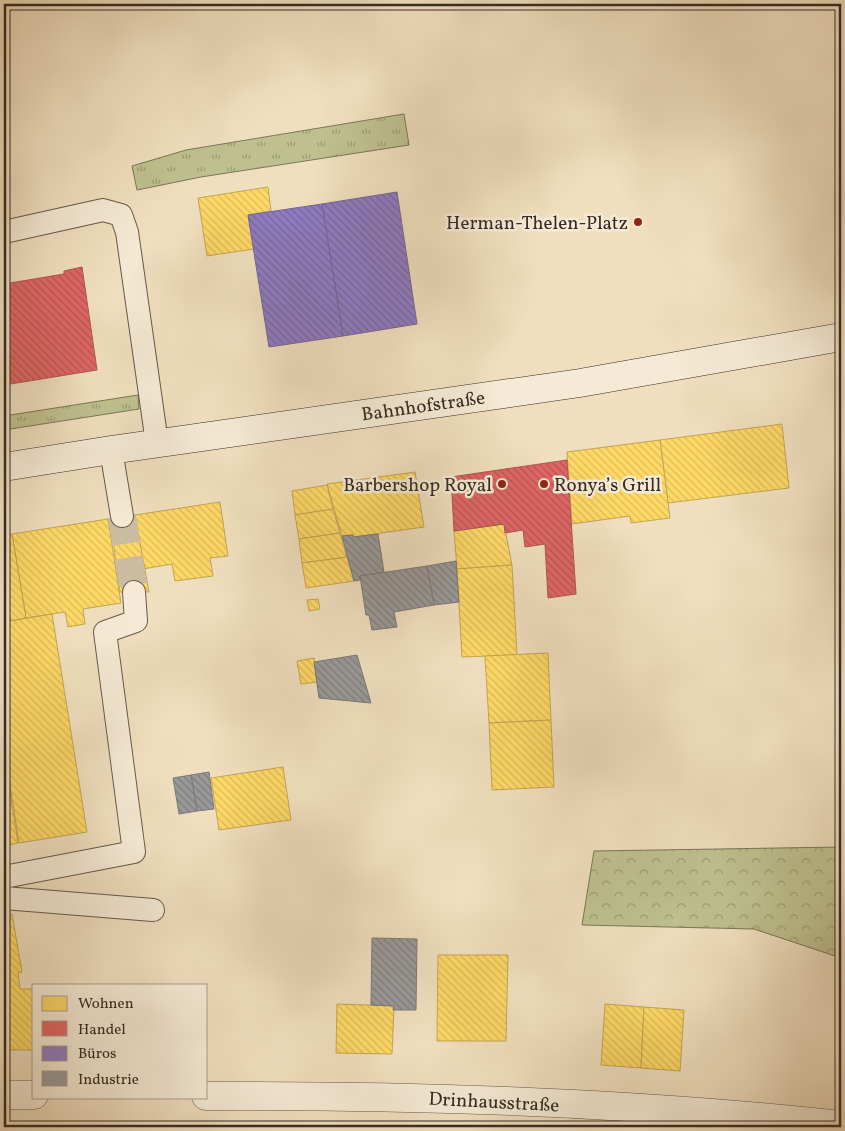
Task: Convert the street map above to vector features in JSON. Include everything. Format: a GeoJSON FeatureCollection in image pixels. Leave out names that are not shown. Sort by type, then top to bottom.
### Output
{"type":"FeatureCollection","features":[{"type":"Feature","properties":{"kind":"main road","name":"Bahnhofstraße"},"geometry":{"type":"LineString","coordinates":[[4,468],[157,443],[580,383],[841,337]]}},
{"type":"Feature","properties":{"kind":"main road"},"geometry":{"type":"LineString","coordinates":[[4,1095],[32,1095]]}},
{"type":"Feature","properties":{"kind":"main road","name":"Drinhausstraße"},"geometry":{"type":"LineString","coordinates":[[208,1096],[378,1096],[723,1112],[841,1124]]}},
{"type":"Feature","properties":{"kind":"lane"},"geometry":{"type":"LineString","coordinates":[[4,232],[103,210],[121,215],[127,232],[157,443]]}},
{"type":"Feature","properties":{"kind":"lane"},"geometry":{"type":"LineString","coordinates":[[111,450],[122,516]]}},
{"type":"Feature","properties":{"kind":"lane"},"geometry":{"type":"LineString","coordinates":[[4,877],[134,852],[105,632],[136,621],[134,592]]}},
{"type":"Feature","properties":{"kind":"lane"},"geometry":{"type":"LineString","coordinates":[[4,898],[153,910]]}},
{"type":"Feature","properties":{"kind":"green space"},"geometry":{"type":"Polygon","coordinates":[[[404,114],[409,145],[201,177],[137,190],[132,166],[186,150],[404,114]]]}},
{"type":"Feature","properties":{"kind":"green space"},"geometry":{"type":"Polygon","coordinates":[[[138,395],[139,409],[4,430],[4,416],[138,395]]]}},
{"type":"Feature","properties":{"kind":"green space"},"geometry":{"type":"Polygon","coordinates":[[[841,847],[841,958],[754,929],[582,925],[594,851],[841,847]]]}},
{"type":"Feature","properties":{"kind":"building: Wohnen"},"geometry":{"type":"Polygon","coordinates":[[[268,187],[271,211],[248,215],[254,249],[207,256],[198,198],[268,187]]]}},
{"type":"Feature","properties":{"kind":"building: Wohnen"},"geometry":{"type":"Polygon","coordinates":[[[782,424],[789,488],[668,503],[660,440],[782,424]]]}},
{"type":"Feature","properties":{"kind":"building: Wohnen"},"geometry":{"type":"Polygon","coordinates":[[[660,440],[670,518],[631,523],[630,516],[572,524],[567,452],[660,440]]]}},
{"type":"Feature","properties":{"kind":"building: Wohnen"},"geometry":{"type":"Polygon","coordinates":[[[415,472],[424,527],[353,537],[353,535],[342,536],[327,484],[415,472]]]}},
{"type":"Feature","properties":{"kind":"building: Wohnen"},"geometry":{"type":"Polygon","coordinates":[[[327,485],[333,509],[295,515],[292,491],[327,485]]]}},
{"type":"Feature","properties":{"kind":"building: Wohnen"},"geometry":{"type":"Polygon","coordinates":[[[220,502],[228,556],[210,558],[213,576],[175,581],[172,564],[143,569],[135,515],[220,502]]]}},
{"type":"Feature","properties":{"kind":"building: Wohnen"},"geometry":{"type":"Polygon","coordinates":[[[333,509],[340,533],[299,539],[295,515],[333,509]]]}},
{"type":"Feature","properties":{"kind":"building: Wohnen"},"geometry":{"type":"Polygon","coordinates":[[[135,515],[149,592],[120,592],[110,518],[135,515]]]}},
{"type":"Feature","properties":{"kind":"building: Wohnen"},"geometry":{"type":"Polygon","coordinates":[[[108,519],[121,603],[83,609],[85,624],[68,627],[65,612],[26,618],[12,534],[108,519]]]}},
{"type":"Feature","properties":{"kind":"building: Wohnen"},"geometry":{"type":"Polygon","coordinates":[[[504,524],[512,565],[457,569],[454,531],[504,524]]]}},
{"type":"Feature","properties":{"kind":"building: Wohnen"},"geometry":{"type":"Polygon","coordinates":[[[340,533],[347,557],[302,563],[299,539],[340,533]]]}},
{"type":"Feature","properties":{"kind":"building: Wohnen"},"geometry":{"type":"Polygon","coordinates":[[[12,534],[26,618],[4,622],[4,536],[12,534]]]}},
{"type":"Feature","properties":{"kind":"building: Wohnen"},"geometry":{"type":"Polygon","coordinates":[[[347,557],[354,581],[306,588],[302,563],[347,557]]]}},
{"type":"Feature","properties":{"kind":"building: Wohnen"},"geometry":{"type":"Polygon","coordinates":[[[512,565],[517,655],[462,657],[457,569],[512,565]]]}},
{"type":"Feature","properties":{"kind":"building: Wohnen"},"geometry":{"type":"Polygon","coordinates":[[[318,599],[320,609],[309,611],[307,600],[318,599]]]}},
{"type":"Feature","properties":{"kind":"building: Wohnen"},"geometry":{"type":"Polygon","coordinates":[[[52,614],[87,832],[19,843],[4,745],[4,622],[52,614]]]}},
{"type":"Feature","properties":{"kind":"building: Wohnen"},"geometry":{"type":"Polygon","coordinates":[[[548,653],[551,720],[489,723],[485,656],[548,653]]]}},
{"type":"Feature","properties":{"kind":"building: Wohnen"},"geometry":{"type":"Polygon","coordinates":[[[314,658],[317,682],[301,684],[297,661],[314,658]]]}},
{"type":"Feature","properties":{"kind":"building: Wohnen"},"geometry":{"type":"Polygon","coordinates":[[[551,720],[554,787],[492,790],[489,723],[551,720]]]}},
{"type":"Feature","properties":{"kind":"building: Wohnen"},"geometry":{"type":"Polygon","coordinates":[[[4,754],[18,843],[4,846],[4,754]]]}},
{"type":"Feature","properties":{"kind":"building: Wohnen"},"geometry":{"type":"Polygon","coordinates":[[[283,767],[291,820],[219,830],[211,778],[283,767]]]}},
{"type":"Feature","properties":{"kind":"building: Wohnen"},"geometry":{"type":"Polygon","coordinates":[[[12,914],[22,972],[18,973],[20,989],[32,989],[32,1050],[4,1050],[4,915],[12,914]]]}},
{"type":"Feature","properties":{"kind":"building: Wohnen"},"geometry":{"type":"Polygon","coordinates":[[[438,955],[508,955],[506,1041],[437,1041],[438,955]]]}},
{"type":"Feature","properties":{"kind":"building: Wohnen"},"geometry":{"type":"Polygon","coordinates":[[[337,1004],[394,1006],[392,1054],[336,1053],[337,1004]]]}},
{"type":"Feature","properties":{"kind":"building: Wohnen"},"geometry":{"type":"Polygon","coordinates":[[[605,1004],[644,1007],[641,1068],[601,1065],[605,1004]]]}},
{"type":"Feature","properties":{"kind":"building: Wohnen"},"geometry":{"type":"Polygon","coordinates":[[[644,1007],[684,1010],[680,1071],[641,1068],[644,1007]]]}},
{"type":"Feature","properties":{"kind":"building: Handel"},"geometry":{"type":"Polygon","coordinates":[[[82,267],[97,370],[4,385],[4,284],[64,274],[64,271],[82,267]]]}},
{"type":"Feature","properties":{"kind":"building: Handel"},"geometry":{"type":"Polygon","coordinates":[[[567,460],[576,594],[548,598],[545,544],[525,547],[523,530],[505,533],[504,524],[454,531],[451,477],[567,460]]]}},
{"type":"Feature","properties":{"kind":"building: Büros"},"geometry":{"type":"Polygon","coordinates":[[[397,192],[417,324],[343,336],[322,204],[397,192]]]}},
{"type":"Feature","properties":{"kind":"building: Büros"},"geometry":{"type":"Polygon","coordinates":[[[322,204],[343,336],[269,347],[248,215],[322,204]]]}},
{"type":"Feature","properties":{"kind":"building: Industrie"},"geometry":{"type":"Polygon","coordinates":[[[378,534],[384,572],[360,576],[360,580],[354,581],[342,536],[353,535],[353,537],[378,534]]]}},
{"type":"Feature","properties":{"kind":"building: Industrie"},"geometry":{"type":"Polygon","coordinates":[[[456,561],[459,602],[434,605],[427,566],[456,561]]]}},
{"type":"Feature","properties":{"kind":"building: Industrie"},"geometry":{"type":"Polygon","coordinates":[[[427,566],[434,605],[394,612],[397,627],[372,630],[369,615],[366,615],[360,576],[427,566]]]}},
{"type":"Feature","properties":{"kind":"building: Industrie"},"geometry":{"type":"Polygon","coordinates":[[[357,655],[371,703],[319,698],[314,662],[357,655]]]}},
{"type":"Feature","properties":{"kind":"building: Industrie"},"geometry":{"type":"Polygon","coordinates":[[[209,772],[214,809],[197,811],[191,775],[209,772]]]}},
{"type":"Feature","properties":{"kind":"building: Industrie"},"geometry":{"type":"Polygon","coordinates":[[[191,775],[197,811],[179,814],[173,778],[191,775]]]}},
{"type":"Feature","properties":{"kind":"building: Industrie"},"geometry":{"type":"Polygon","coordinates":[[[372,938],[417,939],[416,1010],[393,1010],[394,1006],[371,1005],[372,938]]]}},
{"type":"Feature","properties":{"kind":"tunnel"},"geometry":{"type":"LineString","coordinates":[[122,516],[134,592]]}},
{"type":"Feature","properties":{"kind":"place","name":"Herman-Thelen-Platz"},"geometry":{"type":"Point","coordinates":[638,222]}},
{"type":"Feature","properties":{"kind":"place","name":"Barbershop Royal"},"geometry":{"type":"Point","coordinates":[502,484]}},
{"type":"Feature","properties":{"kind":"place","name":"Ronya’s Grill"},"geometry":{"type":"Point","coordinates":[544,484]}}]}
